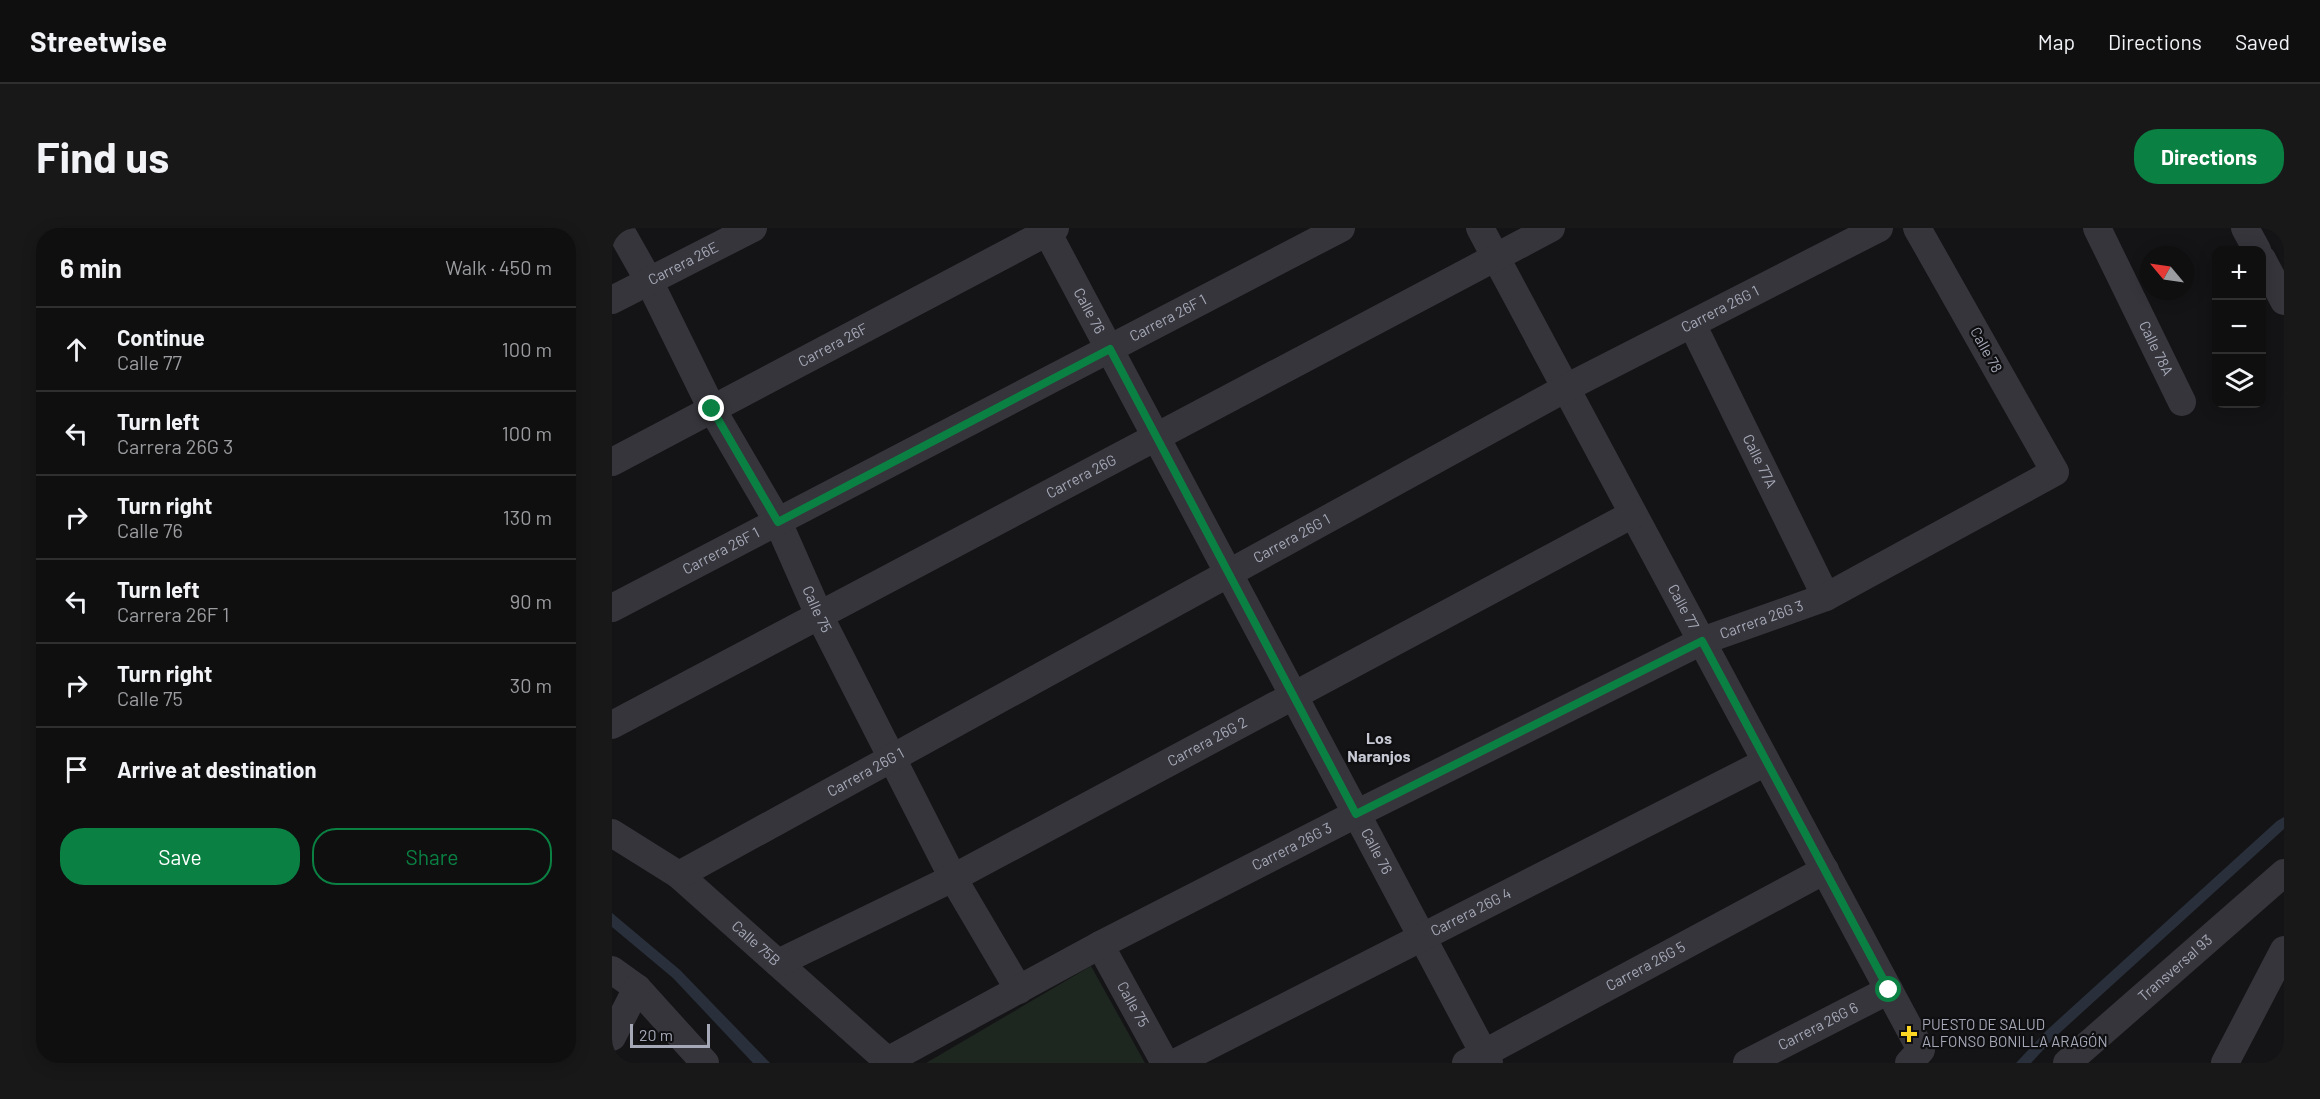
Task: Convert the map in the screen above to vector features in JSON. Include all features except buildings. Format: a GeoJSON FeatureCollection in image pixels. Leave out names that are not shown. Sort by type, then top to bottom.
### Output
{"type":"FeatureCollection","features":[{"type":"Feature","properties":{"kind":"street","name":"Calle 75"},"geometry":{"type":"LineString","coordinates":[[620,228],[712,409],[778,522],[819,615],[953,878],[1019,990]]}},
{"type":"Feature","properties":{"kind":"street","name":"Carrera 26E"},"geometry":{"type":"LineString","coordinates":[[612,300],[753,228]]}},
{"type":"Feature","properties":{"kind":"street","name":"Carrera 26F 1"},"geometry":{"type":"LineString","coordinates":[[612,608],[1341,228]]}},
{"type":"Feature","properties":{"kind":"street","name":"Calle 77"},"geometry":{"type":"LineString","coordinates":[[1480,228],[1889,990],[1915,1057]]}},
{"type":"Feature","properties":{"kind":"street","name":"Carrera 26G"},"geometry":{"type":"LineString","coordinates":[[612,725],[1551,228]]}},
{"type":"Feature","properties":{"kind":"street","name":"Carrera 26G 1"},"geometry":{"type":"LineString","coordinates":[[679,875],[1566,388],[1879,228]]}},
{"type":"Feature","properties":{"kind":"street","name":"Calle 78"},"geometry":{"type":"LineString","coordinates":[[1917,228],[2055,472]]}},
{"type":"Feature","properties":{"kind":"street","name":"Calle 78A"},"geometry":{"type":"LineString","coordinates":[[2097,228],[2182,402]]}},
{"type":"Feature","properties":{"kind":"street"},"geometry":{"type":"LineString","coordinates":[[2245,228],[2255,246]]}},
{"type":"Feature","properties":{"kind":"street","name":"Calle 76"},"geometry":{"type":"LineString","coordinates":[[1049,229],[1156,437],[1422,936],[1480,1060]]}},
{"type":"Feature","properties":{"kind":"street","name":"Carrera 26F"},"geometry":{"type":"LineString","coordinates":[[612,462],[1049,229]]}},
{"type":"Feature","properties":{"kind":"street"},"geometry":{"type":"LineString","coordinates":[[2266,267],[2284,301]]}},
{"type":"Feature","properties":{"kind":"street","name":"Calle 77A"},"geometry":{"type":"LineString","coordinates":[[1692,324],[1826,597]]}},
{"type":"Feature","properties":{"kind":"street","name":"Carrera 26G 3"},"geometry":{"type":"LineString","coordinates":[[890,1062],[1100,945],[1356,814],[1702,641],[1826,597],[2055,472]]}},
{"type":"Feature","properties":{"kind":"street","name":"Carrera 26G 2"},"geometry":{"type":"LineString","coordinates":[[778,963],[953,878],[1633,514]]}},
{"type":"Feature","properties":{"kind":"street","name":"Carrera 26G 4"},"geometry":{"type":"LineString","coordinates":[[1175,1063],[1766,762]]}},
{"type":"Feature","properties":{"kind":"street","name":"Calle 75B"},"geometry":{"type":"LineString","coordinates":[[612,833],[679,875],[890,1062]]}},
{"type":"Feature","properties":{"kind":"street","name":"Carrera 26G 5"},"geometry":{"type":"LineString","coordinates":[[1480,1060],[1825,870]]}},
{"type":"Feature","properties":{"kind":"street","name":"Transversal 93"},"geometry":{"type":"LineString","coordinates":[[2067,1063],[2284,873]]}},
{"type":"Feature","properties":{"kind":"street","name":"Calle 75"},"geometry":{"type":"LineString","coordinates":[[1100,945],[1165,1063]]}},
{"type":"Feature","properties":{"kind":"street"},"geometry":{"type":"LineString","coordinates":[[2225,1063],[2284,950]]}},
{"type":"Feature","properties":{"kind":"street"},"geometry":{"type":"LineString","coordinates":[[612,970],[637,988],[705,1063]]}},
{"type":"Feature","properties":{"kind":"street"},"geometry":{"type":"LineString","coordinates":[[612,1037],[637,988]]}},
{"type":"Feature","properties":{"kind":"street","name":"Carrera 26G 6"},"geometry":{"type":"LineString","coordinates":[[1748,1063],[1889,990]]}},
{"type":"Feature","properties":{"kind":"shaded area"},"geometry":{"type":"Polygon","coordinates":[[[2284,817],[2284,829],[2054,1038],[2031,1063],[2016,1063],[2047,1030],[2284,817]]]}},
{"type":"Feature","properties":{"kind":"shaded area"},"geometry":{"type":"Polygon","coordinates":[[[612,913],[680,970],[770,1063],[753,1063],[673,978],[612,927],[612,913]]]}},
{"type":"Feature","properties":{"kind":"shaded area"},"geometry":{"type":"Polygon","coordinates":[[[1091,966],[1145,1063],[926,1063],[1091,966]]]}},
{"type":"Feature","properties":{"kind":"place","name":"PUESTO DE SALUD ALFONSO BONILLA ARAGÓN"},"geometry":{"type":"Point","coordinates":[1909,1034]}},
{"type":"Feature","properties":{"kind":"district","name":"Los Naranjos"},"geometry":{"type":"Point","coordinates":[1379,747]}},
{"type":"Feature","properties":{"kind":"route"},"geometry":{"type":"LineString","coordinates":[[712,409],[778,522],[1110,349],[1356,814],[1702,641],[1889,990]]}}]}
